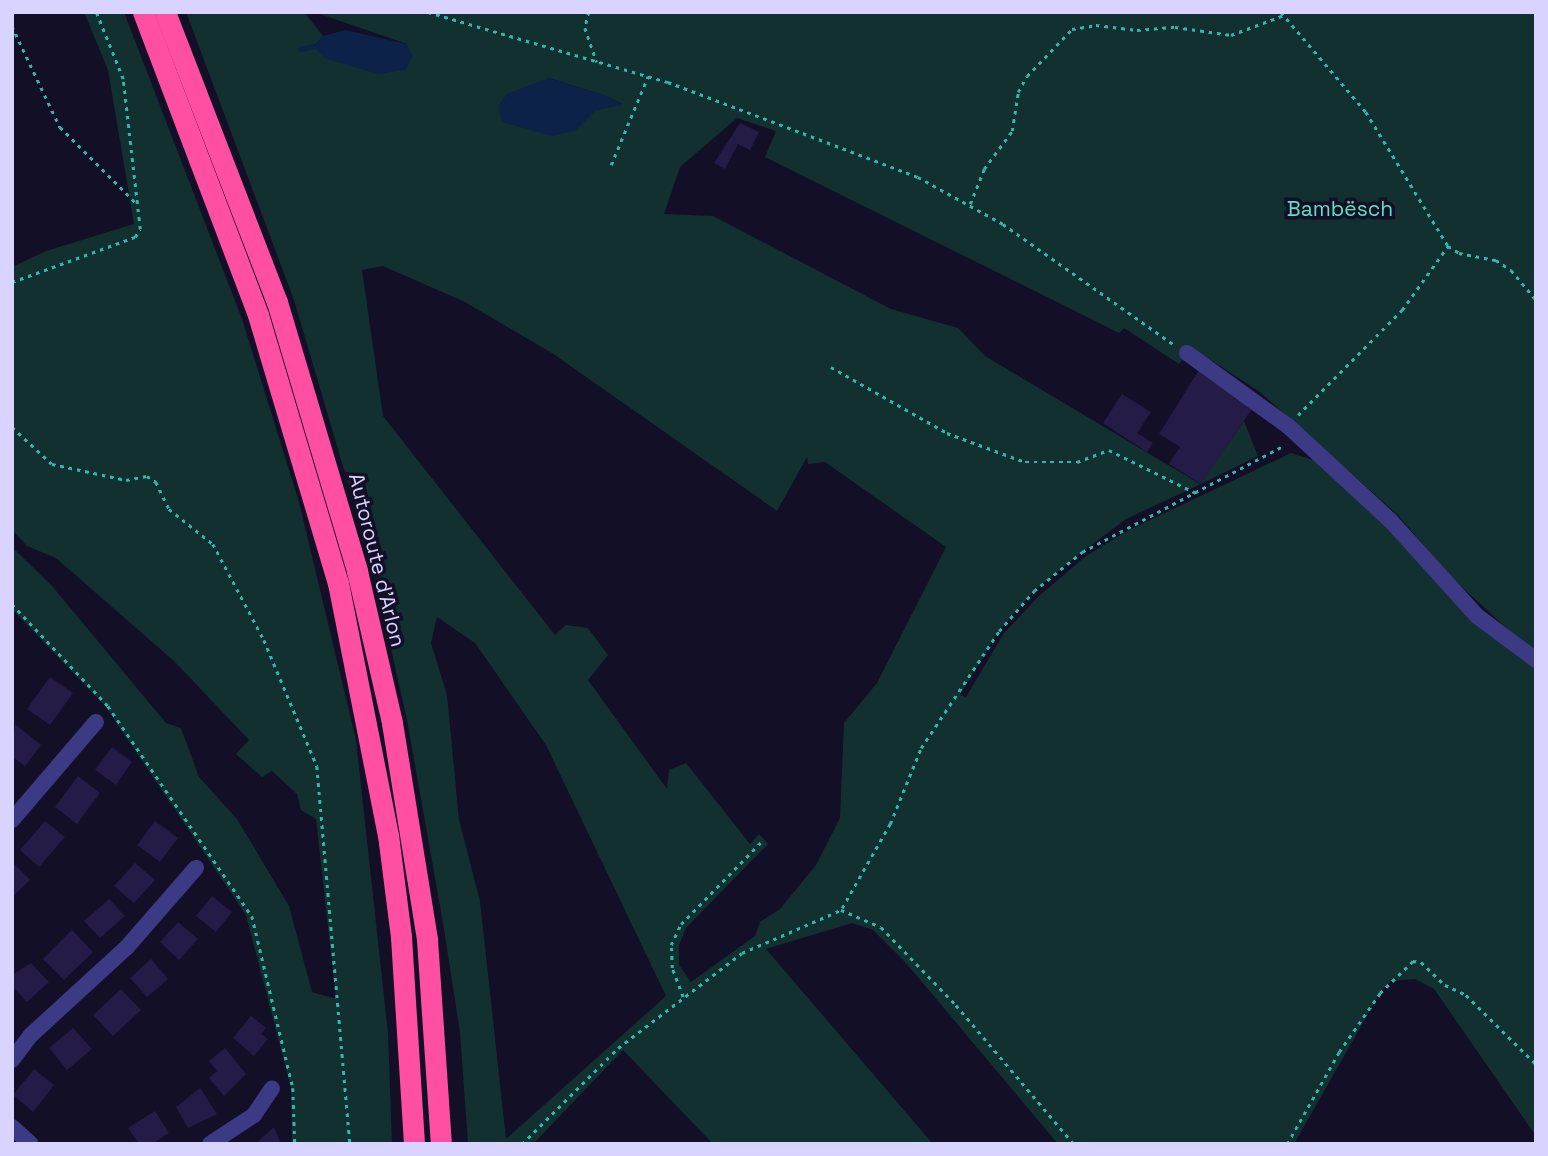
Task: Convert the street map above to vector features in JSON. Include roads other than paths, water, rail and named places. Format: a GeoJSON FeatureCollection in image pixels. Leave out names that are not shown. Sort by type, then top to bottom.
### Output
{"type":"FeatureCollection","features":[{"type":"Feature","properties":{"kind":"highway","name":"Autoroute d'Arlon"},"geometry":{"type":"LineString","coordinates":[[143,12],[258,315],[338,583],[388,835],[401,937],[414,1144]]}},
{"type":"Feature","properties":{"kind":"highway","name":"Autoroute d'Arlon"},"geometry":{"type":"LineString","coordinates":[[165,12],[277,302],[358,571],[392,723],[427,940],[441,1144]]}},
{"type":"Feature","properties":{"kind":"street"},"geometry":{"type":"LineString","coordinates":[[1186,353],[1294,431],[1390,520],[1477,616],[1536,660]]}},
{"type":"Feature","properties":{"kind":"street"},"geometry":{"type":"LineString","coordinates":[[12,820],[96,722]]}},
{"type":"Feature","properties":{"kind":"street"},"geometry":{"type":"LineString","coordinates":[[12,1060],[31,1035],[127,947],[196,868]]}},
{"type":"Feature","properties":{"kind":"street"},"geometry":{"type":"LineString","coordinates":[[210,1144],[254,1115],[272,1088]]}},
{"type":"Feature","properties":{"kind":"street"},"geometry":{"type":"LineString","coordinates":[[12,1127],[32,1144]]}},
{"type":"Feature","properties":{"kind":"water"},"geometry":{"type":"Polygon","coordinates":[[[345,30],[407,44],[412,56],[406,70],[378,74],[324,58],[314,46],[323,36],[345,30]]]}},
{"type":"Feature","properties":{"kind":"water"},"geometry":{"type":"Polygon","coordinates":[[[549,78],[606,96],[623,105],[596,110],[575,131],[552,136],[502,122],[498,106],[507,94],[549,78]]]}},
{"type":"Feature","properties":{"kind":"waterway"},"geometry":{"type":"LineString","coordinates":[[300,49],[314,46]]}},
{"type":"Feature","properties":{"kind":"park label","name":"Bambësch"},"geometry":{"type":"Point","coordinates":[1340,209]}}]}
